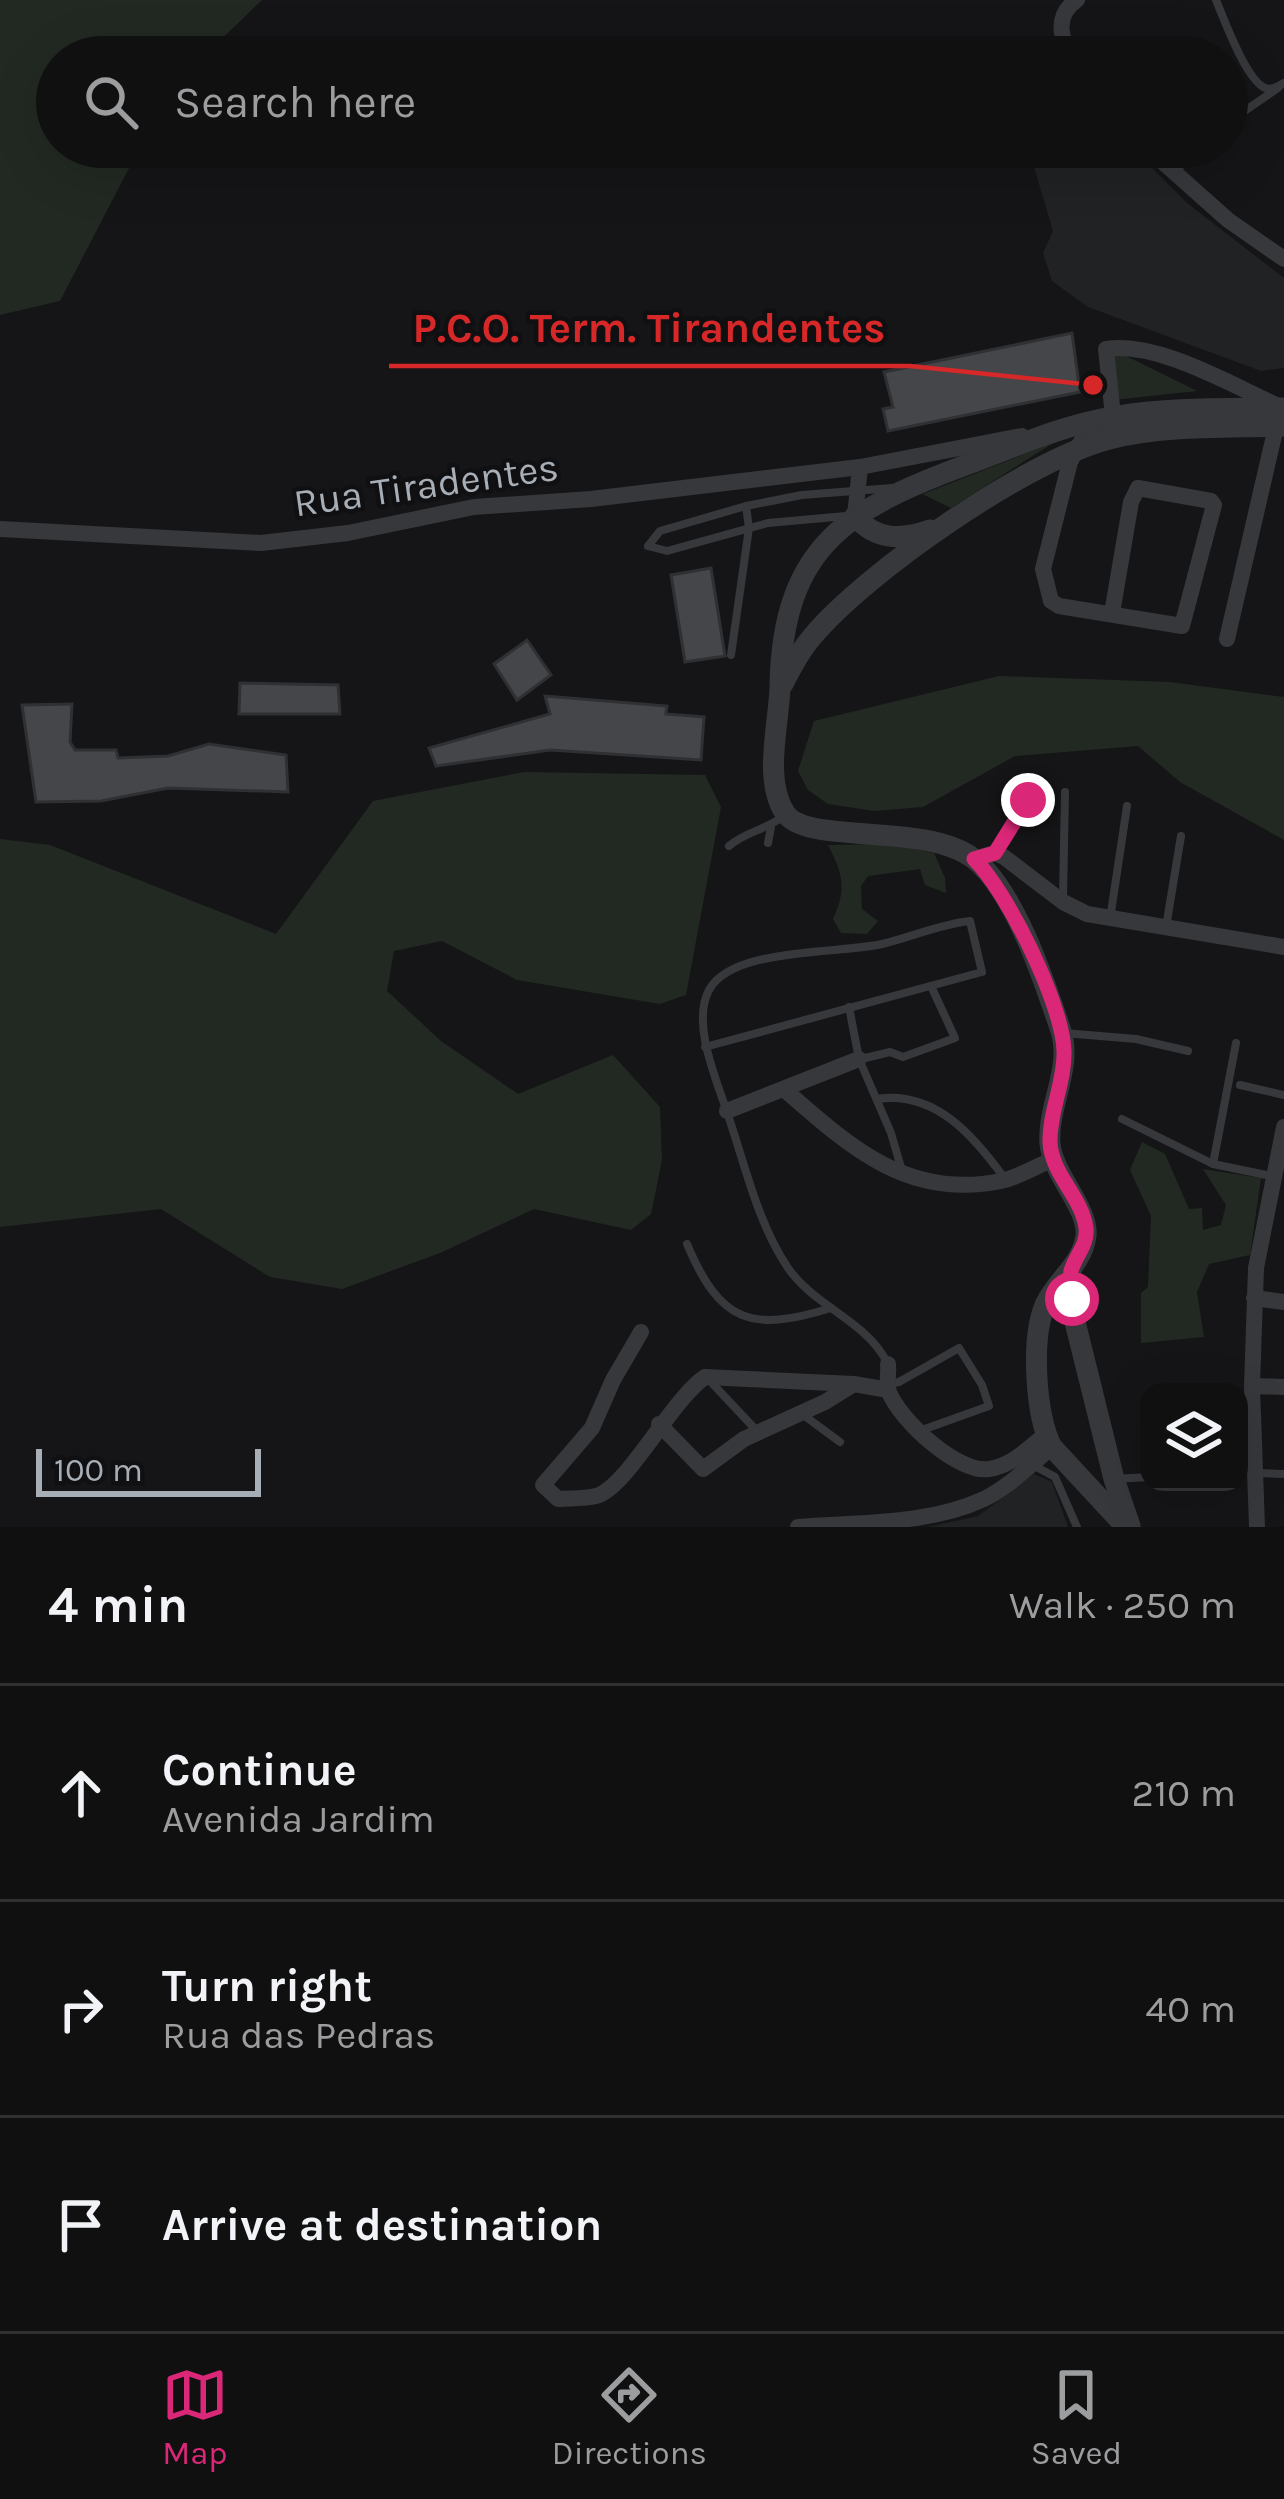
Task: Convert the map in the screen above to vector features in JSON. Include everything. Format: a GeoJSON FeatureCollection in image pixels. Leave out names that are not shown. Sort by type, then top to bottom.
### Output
{"type":"FeatureCollection","features":[{"type":"Feature","properties":{"kind":"street"},"geometry":{"type":"LineString","coordinates":[[1063,36],[1061,17],[1077,0]]}},
{"type":"Feature","properties":{"kind":"street"},"geometry":{"type":"LineString","coordinates":[[1169,168],[1228,220],[1284,260]]}},
{"type":"Feature","properties":{"kind":"street"},"geometry":{"type":"LineString","coordinates":[[1112,613],[1131,502],[1138,488],[1214,505],[1184,625],[1059,606],[1047,594],[1043,569],[1074,450],[1084,438],[1110,425],[1106,350],[1148,351],[1281,417]]}},
{"type":"Feature","properties":{"kind":"street"},"geometry":{"type":"LineString","coordinates":[[1112,416],[1148,432]]}},
{"type":"Feature","properties":{"kind":"street","name":"Rua Tiradentes"},"geometry":{"type":"LineString","coordinates":[[0,529],[261,543],[297,540],[474,507],[591,499],[860,467],[1112,416],[1281,417]]}},
{"type":"Feature","properties":{"kind":"street"},"geometry":{"type":"LineString","coordinates":[[780,690],[823,624],[951,522],[1040,467],[1074,450],[1148,432],[1281,417]]}},
{"type":"Feature","properties":{"kind":"street"},"geometry":{"type":"LineString","coordinates":[[1226,638],[1281,417]]}},
{"type":"Feature","properties":{"kind":"street","name":"Rua Tiradentes"},"geometry":{"type":"LineString","coordinates":[[816,538],[905,487],[1060,430]]}},
{"type":"Feature","properties":{"kind":"street"},"geometry":{"type":"LineString","coordinates":[[860,467],[856,516],[873,532],[888,537],[919,534],[951,522]]}},
{"type":"Feature","properties":{"kind":"street"},"geometry":{"type":"LineString","coordinates":[[1040,467],[1060,491]]}},
{"type":"Feature","properties":{"kind":"street"},"geometry":{"type":"LineString","coordinates":[[816,538],[780,647],[778,820],[823,831],[941,843],[985,856],[1063,902],[1110,920],[1284,947]]}},
{"type":"Feature","properties":{"kind":"street"},"geometry":{"type":"LineString","coordinates":[[985,856],[1062,1033],[1064,1064],[1050,1139],[1053,1159],[1086,1226],[1082,1250],[1062,1296],[1128,1527]]}},
{"type":"Feature","properties":{"kind":"street"},"geometry":{"type":"LineString","coordinates":[[727,1111],[859,1059]]}},
{"type":"Feature","properties":{"kind":"street"},"geometry":{"type":"LineString","coordinates":[[785,1090],[854,1150],[934,1183],[961,1186],[1006,1180],[1053,1159]]}},
{"type":"Feature","properties":{"kind":"street"},"geometry":{"type":"LineString","coordinates":[[1257,1527],[1252,1386],[1255,1298],[1284,1126]]}},
{"type":"Feature","properties":{"kind":"street"},"geometry":{"type":"LineString","coordinates":[[1062,1296],[1044,1308],[1039,1335],[1038,1395],[1048,1441],[1128,1527]]}},
{"type":"Feature","properties":{"kind":"street"},"geometry":{"type":"LineString","coordinates":[[1255,1298],[1284,1302]]}},
{"type":"Feature","properties":{"kind":"street"},"geometry":{"type":"LineString","coordinates":[[641,1332],[592,1428],[543,1485],[557,1499],[604,1493],[617,1484],[659,1424],[705,1377],[888,1387]]}},
{"type":"Feature","properties":{"kind":"street"},"geometry":{"type":"LineString","coordinates":[[888,1364],[888,1387],[921,1431],[960,1464],[985,1471],[1048,1441]]}},
{"type":"Feature","properties":{"kind":"street"},"geometry":{"type":"LineString","coordinates":[[659,1424],[703,1469],[758,1432],[854,1384]]}},
{"type":"Feature","properties":{"kind":"street"},"geometry":{"type":"LineString","coordinates":[[1252,1386],[1284,1387]]}},
{"type":"Feature","properties":{"kind":"street"},"geometry":{"type":"LineString","coordinates":[[798,1527],[920,1517],[956,1509],[986,1498],[1031,1465],[1048,1441]]}},
{"type":"Feature","properties":{"kind":"street"},"geometry":{"type":"LineString","coordinates":[[1089,1489],[1099,1490],[1114,1479]]}},
{"type":"Feature","properties":{"kind":"lane"},"geometry":{"type":"LineString","coordinates":[[1216,0],[1233,36]]}},
{"type":"Feature","properties":{"kind":"lane"},"geometry":{"type":"LineString","coordinates":[[1248,68],[1265,88],[1284,83]]}},
{"type":"Feature","properties":{"kind":"lane"},"geometry":{"type":"LineString","coordinates":[[1248,108],[1284,83]]}},
{"type":"Feature","properties":{"kind":"lane"},"geometry":{"type":"LineString","coordinates":[[1175,173],[1179,168]]}},
{"type":"Feature","properties":{"kind":"lane","name":"Rua Tiradentes"},"geometry":{"type":"LineString","coordinates":[[749,528],[667,551],[648,546],[660,531],[746,506],[905,487]]}},
{"type":"Feature","properties":{"kind":"lane"},"geometry":{"type":"LineString","coordinates":[[731,655],[749,528],[746,506]]}},
{"type":"Feature","properties":{"kind":"lane"},"geometry":{"type":"LineString","coordinates":[[749,528],[856,516]]}},
{"type":"Feature","properties":{"kind":"lane"},"geometry":{"type":"LineString","coordinates":[[803,520],[816,538]]}},
{"type":"Feature","properties":{"kind":"lane"},"geometry":{"type":"LineString","coordinates":[[1063,902],[1066,792]]}},
{"type":"Feature","properties":{"kind":"lane"},"geometry":{"type":"LineString","coordinates":[[985,856],[1028,800]]}},
{"type":"Feature","properties":{"kind":"lane"},"geometry":{"type":"LineString","coordinates":[[1110,920],[1127,806]]}},
{"type":"Feature","properties":{"kind":"lane"},"geometry":{"type":"LineString","coordinates":[[768,843],[778,820]]}},
{"type":"Feature","properties":{"kind":"lane"},"geometry":{"type":"LineString","coordinates":[[729,846],[741,835],[778,820]]}},
{"type":"Feature","properties":{"kind":"lane"},"geometry":{"type":"LineString","coordinates":[[1166,928],[1181,836]]}},
{"type":"Feature","properties":{"kind":"lane"},"geometry":{"type":"LineString","coordinates":[[705,1047],[983,971],[970,920],[878,945],[751,963],[717,979],[706,998],[705,1047],[779,1254],[807,1290],[864,1331],[888,1364]]}},
{"type":"Feature","properties":{"kind":"lane"},"geometry":{"type":"LineString","coordinates":[[859,1059],[890,1052],[903,1057],[955,1038],[932,986]]}},
{"type":"Feature","properties":{"kind":"lane"},"geometry":{"type":"LineString","coordinates":[[849,1007],[859,1059],[902,1173]]}},
{"type":"Feature","properties":{"kind":"lane"},"geometry":{"type":"LineString","coordinates":[[1062,1033],[1136,1039],[1188,1051]]}},
{"type":"Feature","properties":{"kind":"lane"},"geometry":{"type":"LineString","coordinates":[[1214,1164],[1236,1043]]}},
{"type":"Feature","properties":{"kind":"lane"},"geometry":{"type":"LineString","coordinates":[[1240,1085],[1284,1095]]}},
{"type":"Feature","properties":{"kind":"lane"},"geometry":{"type":"LineString","coordinates":[[877,1099],[903,1096],[951,1118],[973,1137],[1006,1180]]}},
{"type":"Feature","properties":{"kind":"lane"},"geometry":{"type":"LineString","coordinates":[[1122,1119],[1214,1164],[1272,1176]]}},
{"type":"Feature","properties":{"kind":"lane"},"geometry":{"type":"LineString","coordinates":[[687,1244],[721,1305],[742,1316],[770,1321],[832,1308]]}},
{"type":"Feature","properties":{"kind":"lane"},"geometry":{"type":"LineString","coordinates":[[888,1387],[959,1348],[989,1406],[921,1431]]}},
{"type":"Feature","properties":{"kind":"lane"},"geometry":{"type":"LineString","coordinates":[[705,1377],[758,1432]]}},
{"type":"Feature","properties":{"kind":"lane"},"geometry":{"type":"LineString","coordinates":[[801,1413],[840,1442]]}},
{"type":"Feature","properties":{"kind":"lane"},"geometry":{"type":"LineString","coordinates":[[1031,1465],[1055,1477],[1077,1527]]}},
{"type":"Feature","properties":{"kind":"lane"},"geometry":{"type":"LineString","coordinates":[[1258,1473],[1284,1474]]}},
{"type":"Feature","properties":{"kind":"lane"},"geometry":{"type":"LineString","coordinates":[[1114,1479],[1140,1478]]}},
{"type":"Feature","properties":{"kind":"shaded area"},"geometry":{"type":"Polygon","coordinates":[[[0,0],[262,0],[225,36],[36,36],[36,168],[129,168],[60,301],[0,315],[0,0]]]}},
{"type":"Feature","properties":{"kind":"shaded area"},"geometry":{"type":"Polygon","coordinates":[[[1034,168],[1152,168],[1187,203],[1284,278],[1284,368],[1261,371],[1088,307],[1052,281],[1043,253],[1053,231],[1034,168]]]}},
{"type":"Feature","properties":{"kind":"shaded area"},"geometry":{"type":"Polygon","coordinates":[[[1112,349],[1197,391],[1113,400],[1112,349]]]}},
{"type":"Feature","properties":{"kind":"shaded area"},"geometry":{"type":"Polygon","coordinates":[[[1053,443],[951,508],[922,494],[923,494],[1053,443]]]}},
{"type":"Feature","properties":{"kind":"shaded area"},"geometry":{"type":"Polygon","coordinates":[[[999,676],[1170,682],[1284,697],[1284,840],[1180,782],[1138,746],[1015,756],[923,807],[874,811],[828,804],[808,790],[798,771],[814,721],[999,676]]]}},
{"type":"Feature","properties":{"kind":"shaded area"},"geometry":{"type":"Polygon","coordinates":[[[524,772],[705,775],[721,807],[686,995],[660,1004],[517,980],[442,941],[394,951],[387,991],[441,1041],[518,1094],[613,1055],[660,1107],[662,1160],[651,1214],[631,1230],[534,1209],[440,1253],[342,1289],[270,1277],[161,1209],[0,1227],[0,839],[50,845],[276,934],[373,801],[524,772]]]}},
{"type":"Feature","properties":{"kind":"shaded area"},"geometry":{"type":"Polygon","coordinates":[[[892,844],[934,853],[946,893],[925,885],[920,869],[868,876],[861,886],[862,909],[878,921],[867,934],[841,933],[833,919],[841,882],[828,845],[892,844]]]}},
{"type":"Feature","properties":{"kind":"shaded area"},"geometry":{"type":"Polygon","coordinates":[[[1142,1142],[1165,1154],[1189,1209],[1202,1208],[1203,1230],[1221,1225],[1226,1205],[1203,1169],[1261,1178],[1250,1255],[1209,1264],[1197,1292],[1204,1337],[1141,1343],[1141,1293],[1148,1287],[1151,1216],[1130,1170],[1142,1142]]]}},
{"type":"Feature","properties":{"kind":"shaded area"},"geometry":{"type":"Polygon","coordinates":[[[1034,1474],[1052,1482],[1068,1527],[928,1527],[978,1516],[1034,1474]]]}},
{"type":"Feature","properties":{"kind":"building"},"geometry":{"type":"Polygon","coordinates":[[[1072,333],[1080,392],[888,431],[883,409],[893,407],[884,372],[1072,333]]]}},
{"type":"Feature","properties":{"kind":"building"},"geometry":{"type":"Polygon","coordinates":[[[711,568],[725,656],[685,662],[671,575],[711,568]]]}},
{"type":"Feature","properties":{"kind":"building"},"geometry":{"type":"Polygon","coordinates":[[[527,640],[551,675],[517,700],[494,664],[527,640]]]}},
{"type":"Feature","properties":{"kind":"building"},"geometry":{"type":"Polygon","coordinates":[[[240,683],[338,685],[340,714],[239,714],[240,683]]]}},
{"type":"Feature","properties":{"kind":"building"},"geometry":{"type":"Polygon","coordinates":[[[545,696],[667,706],[666,714],[704,717],[701,760],[550,750],[436,766],[429,748],[550,714],[545,696]]]}},
{"type":"Feature","properties":{"kind":"building"},"geometry":{"type":"Polygon","coordinates":[[[72,704],[70,742],[75,750],[116,750],[118,758],[168,756],[209,744],[286,755],[288,792],[168,788],[101,801],[36,802],[22,705],[72,704]]]}},
{"type":"Feature","properties":{"kind":"place","name":"P.C.O. Term. Tirandentes"},"geometry":{"type":"Point","coordinates":[1093,385]}},
{"type":"Feature","properties":{"kind":"route"},"geometry":{"type":"LineString","coordinates":[[1028,800],[995,853],[974,859],[998,886],[1014,916],[1062,1033],[1064,1064],[1051,1150],[1086,1226],[1082,1250],[1071,1270],[1072,1299]]}}]}
